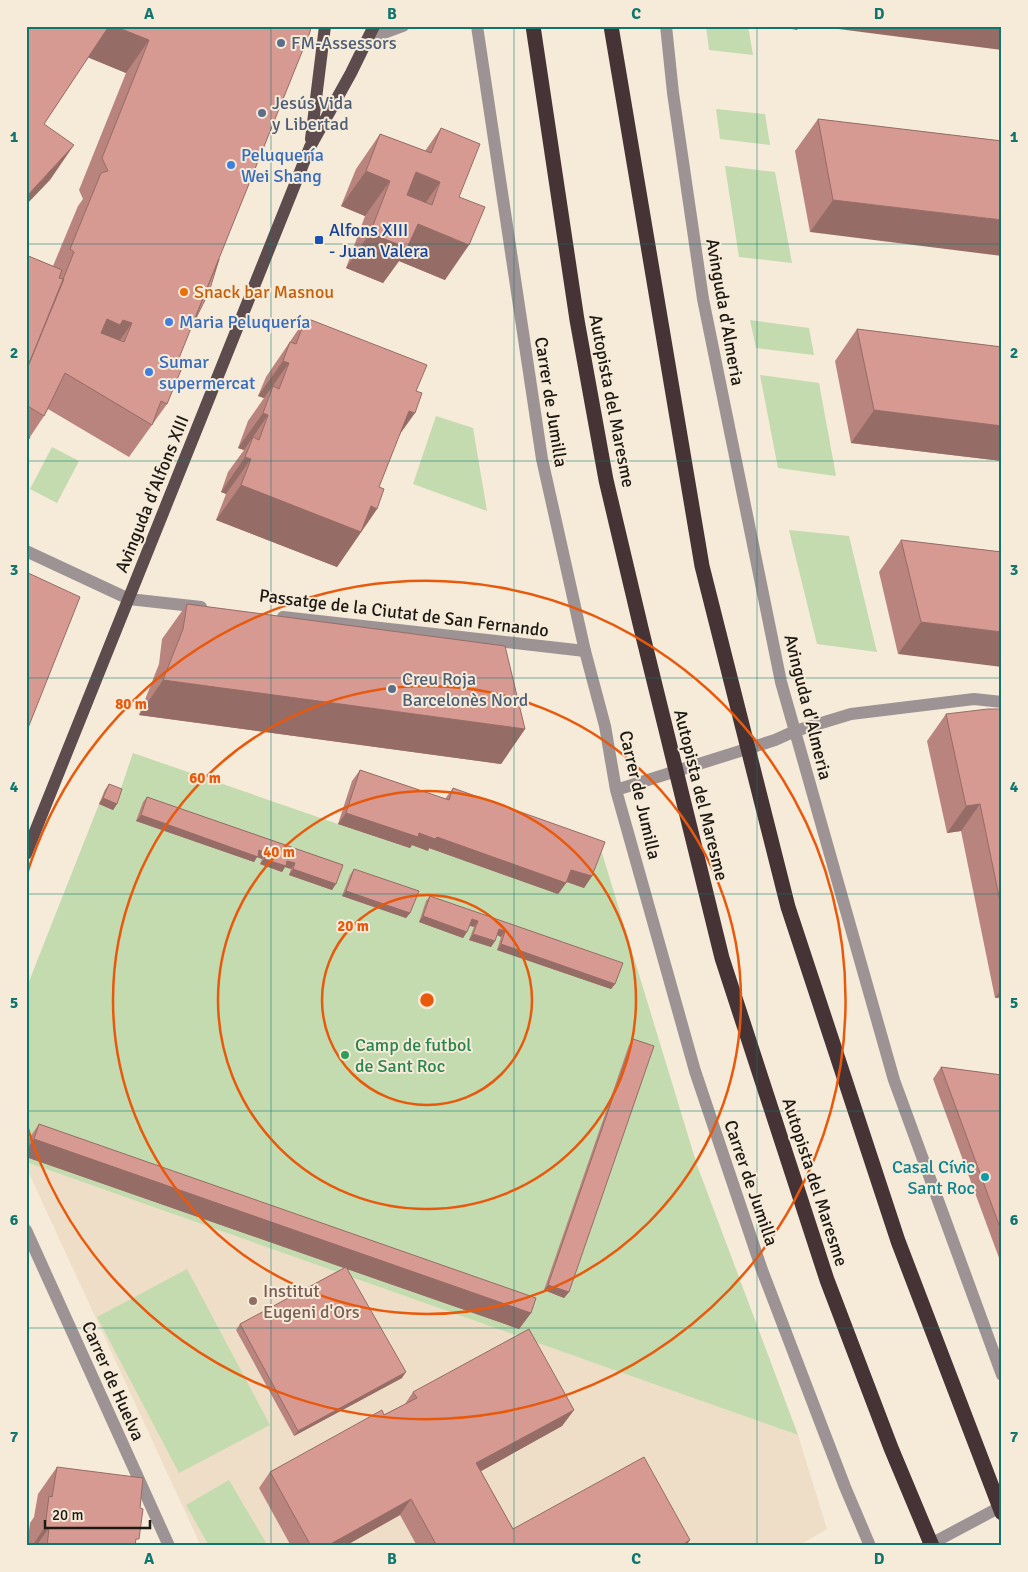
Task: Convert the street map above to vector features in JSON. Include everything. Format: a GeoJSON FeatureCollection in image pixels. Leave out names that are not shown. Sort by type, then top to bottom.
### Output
{"type":"FeatureCollection","features":[{"type":"Feature","properties":{"kind":"highway","name":"Autopista del Maresme"},"geometry":{"type":"LineString","coordinates":[[533,26],[577,320],[606,480],[722,958],[827,1280],[891,1448],[932,1546]]}},
{"type":"Feature","properties":{"kind":"highway"},"geometry":{"type":"LineString","coordinates":[[611,26],[702,566],[788,907],[898,1241],[1002,1513]]}},
{"type":"Feature","properties":{"kind":"main road","name":"Avinguda d'Alfons XIII"},"geometry":{"type":"LineString","coordinates":[[310,147],[325,26]]}},
{"type":"Feature","properties":{"kind":"main road","name":"Avinguda d'Alfons XIII"},"geometry":{"type":"LineString","coordinates":[[26,854],[310,147],[374,26]]}},
{"type":"Feature","properties":{"kind":"street"},"geometry":{"type":"LineString","coordinates":[[368,39],[403,26]]}},
{"type":"Feature","properties":{"kind":"street","name":"Carrer de Jumilla"},"geometry":{"type":"LineString","coordinates":[[477,26],[542,459],[585,651],[606,726],[616,790],[695,1071],[762,1270],[845,1488],[870,1546]]}},
{"type":"Feature","properties":{"kind":"street","name":"Avinguda d'Almeria"},"geometry":{"type":"LineString","coordinates":[[666,26],[673,92],[703,299],[781,682],[894,1080],[1002,1375]]}},
{"type":"Feature","properties":{"kind":"street"},"geometry":{"type":"LineString","coordinates":[[26,551],[130,599],[214,609]]}},
{"type":"Feature","properties":{"kind":"street","name":"Passatge de la Ciutat de San Fernando"},"geometry":{"type":"LineString","coordinates":[[272,616],[585,651]]}},
{"type":"Feature","properties":{"kind":"street"},"geometry":{"type":"LineString","coordinates":[[616,790],[851,714],[974,699],[1002,702]]}},
{"type":"Feature","properties":{"kind":"street","name":"Carrer de Huelva"},"geometry":{"type":"LineString","coordinates":[[26,1230],[168,1546]]}},
{"type":"Feature","properties":{"kind":"street"},"geometry":{"type":"LineString","coordinates":[[927,1546],[1002,1506]]}},
{"type":"Feature","properties":{"kind":"shaded area","name":"Institut Eugeni d'Ors"},"geometry":{"type":"Polygon","coordinates":[[[26,1162],[798,1435],[827,1529],[798,1546],[201,1546],[26,1167],[26,1162]]]}},
{"type":"Feature","properties":{"kind":"green space"},"geometry":{"type":"Polygon","coordinates":[[[706,26],[748,26],[753,55],[709,50],[706,26]]]}},
{"type":"Feature","properties":{"kind":"green space"},"geometry":{"type":"Polygon","coordinates":[[[716,109],[765,114],[770,145],[720,139],[716,109]]]}},
{"type":"Feature","properties":{"kind":"green space"},"geometry":{"type":"Polygon","coordinates":[[[725,166],[775,172],[792,263],[739,257],[725,166]]]}},
{"type":"Feature","properties":{"kind":"green space"},"geometry":{"type":"Polygon","coordinates":[[[750,320],[809,328],[814,355],[756,348],[750,320]]]}},
{"type":"Feature","properties":{"kind":"green space"},"geometry":{"type":"Polygon","coordinates":[[[760,375],[819,383],[836,476],[778,468],[760,375]]]}},
{"type":"Feature","properties":{"kind":"green space"},"geometry":{"type":"Polygon","coordinates":[[[436,416],[473,428],[487,511],[413,484],[436,416]]]}},
{"type":"Feature","properties":{"kind":"green space"},"geometry":{"type":"Polygon","coordinates":[[[52,447],[79,461],[57,503],[30,489],[52,447]]]}},
{"type":"Feature","properties":{"kind":"green space"},"geometry":{"type":"Polygon","coordinates":[[[789,530],[849,536],[877,652],[817,644],[789,530]]]}},
{"type":"Feature","properties":{"kind":"green space","name":"Camp de futbol de Sant Roc"},"geometry":{"type":"Polygon","coordinates":[[[133,753],[338,824],[442,812],[447,799],[602,853],[697,1165],[798,1435],[26,1162],[26,989],[105,789],[119,794],[133,753]]]}},
{"type":"Feature","properties":{"kind":"green space"},"geometry":{"type":"Polygon","coordinates":[[[187,1269],[270,1425],[179,1473],[97,1317],[187,1269]]]}},
{"type":"Feature","properties":{"kind":"green space"},"geometry":{"type":"Polygon","coordinates":[[[229,1480],[268,1546],[209,1546],[186,1505],[229,1480]]]}},
{"type":"Feature","properties":{"kind":"building"},"geometry":{"type":"Polygon","coordinates":[[[26,26],[109,26],[44,124],[74,145],[26,197],[26,26]]]}},
{"type":"Feature","properties":{"kind":"building"},"geometry":{"type":"Polygon","coordinates":[[[114,26],[311,26],[175,368],[181,370],[167,404],[161,401],[152,425],[65,373],[44,416],[26,405],[26,371],[74,252],[70,249],[101,173],[108,171],[102,158],[149,40],[114,26]],[[107,319],[101,333],[124,342],[132,323],[123,320],[120,325],[107,319]]]}},
{"type":"Feature","properties":{"kind":"building"},"geometry":{"type":"Polygon","coordinates":[[[818,119],[1002,141],[1002,220],[833,200],[818,119]]]}},
{"type":"Feature","properties":{"kind":"building"},"geometry":{"type":"Polygon","coordinates":[[[441,128],[480,144],[459,197],[485,207],[469,245],[418,224],[407,248],[370,233],[390,181],[366,171],[380,134],[431,153],[441,128]],[[416,172],[407,195],[432,205],[440,182],[416,172]]]}},
{"type":"Feature","properties":{"kind":"building"},"geometry":{"type":"Polygon","coordinates":[[[26,255],[62,270],[59,278],[64,279],[26,371],[26,255]]]}},
{"type":"Feature","properties":{"kind":"building"},"geometry":{"type":"Polygon","coordinates":[[[219,259],[209,292],[192,326],[219,259]]]}},
{"type":"Feature","properties":{"kind":"building"},"geometry":{"type":"Polygon","coordinates":[[[306,318],[427,365],[416,391],[422,393],[415,413],[409,411],[379,487],[384,489],[377,509],[371,506],[361,532],[241,485],[251,459],[245,457],[253,437],[259,440],[268,415],[263,413],[273,386],[279,389],[289,363],[283,361],[290,342],[296,344],[306,318]]]}},
{"type":"Feature","properties":{"kind":"building"},"geometry":{"type":"Polygon","coordinates":[[[857,329],[1002,347],[1002,426],[874,410],[857,329]]]}},
{"type":"Feature","properties":{"kind":"building"},"geometry":{"type":"Polygon","coordinates":[[[26,435],[30,437],[26,444],[26,435]]]}},
{"type":"Feature","properties":{"kind":"building"},"geometry":{"type":"Polygon","coordinates":[[[901,540],[1002,552],[1002,632],[921,622],[901,540]]]}},
{"type":"Feature","properties":{"kind":"building"},"geometry":{"type":"Polygon","coordinates":[[[26,572],[80,597],[26,733],[26,572]]]}},
{"type":"Feature","properties":{"kind":"building"},"geometry":{"type":"Polygon","coordinates":[[[187,604],[505,646],[525,729],[163,680],[183,629],[187,604]]]}},
{"type":"Feature","properties":{"kind":"building"},"geometry":{"type":"Polygon","coordinates":[[[1002,709],[1002,911],[980,804],[966,806],[946,714],[1002,709]]]}},
{"type":"Feature","properties":{"kind":"building"},"geometry":{"type":"Polygon","coordinates":[[[360,770],[449,800],[453,788],[605,842],[592,876],[571,870],[566,883],[437,837],[435,839],[419,833],[418,837],[346,813],[360,770]]]}},
{"type":"Feature","properties":{"kind":"building"},"geometry":{"type":"Polygon","coordinates":[[[109,784],[122,789],[117,804],[103,798],[109,784]]]}},
{"type":"Feature","properties":{"kind":"building"},"geometry":{"type":"Polygon","coordinates":[[[147,797],[343,865],[336,884],[293,869],[295,863],[287,861],[286,866],[264,859],[266,853],[259,850],[258,857],[141,815],[147,797]]]}},
{"type":"Feature","properties":{"kind":"building"},"geometry":{"type":"Polygon","coordinates":[[[354,869],[419,891],[410,913],[346,891],[354,869]]]}},
{"type":"Feature","properties":{"kind":"building"},"geometry":{"type":"Polygon","coordinates":[[[430,896],[623,963],[615,984],[501,944],[505,931],[499,929],[495,941],[473,934],[478,921],[472,919],[467,932],[423,916],[430,896]]]}},
{"type":"Feature","properties":{"kind":"building"},"geometry":{"type":"Polygon","coordinates":[[[633,1039],[654,1046],[569,1292],[548,1285],[633,1039]]]}},
{"type":"Feature","properties":{"kind":"building","name":"Casal Cívic Sant Roc"},"geometry":{"type":"Polygon","coordinates":[[[941,1067],[1002,1075],[1002,1233],[941,1067]]]}},
{"type":"Feature","properties":{"kind":"building"},"geometry":{"type":"Polygon","coordinates":[[[39,1124],[536,1298],[531,1313],[34,1139],[39,1124]]]}},
{"type":"Feature","properties":{"kind":"building"},"geometry":{"type":"Polygon","coordinates":[[[346,1267],[406,1372],[298,1431],[240,1324],[346,1267]]]}},
{"type":"Feature","properties":{"kind":"building"},"geometry":{"type":"Polygon","coordinates":[[[529,1329],[574,1410],[476,1463],[513,1529],[644,1457],[690,1540],[680,1546],[437,1546],[411,1499],[327,1546],[311,1546],[270,1472],[382,1410],[384,1415],[417,1398],[413,1392],[529,1329]]]}},
{"type":"Feature","properties":{"kind":"building"},"geometry":{"type":"Polygon","coordinates":[[[57,1467],[143,1478],[140,1508],[143,1509],[139,1539],[136,1539],[135,1546],[47,1546],[49,1528],[45,1527],[49,1496],[52,1497],[57,1467]]]}},
{"type":"Feature","properties":{"kind":"place","name":"FM-Assessors"},"geometry":{"type":"Point","coordinates":[281,43]}},
{"type":"Feature","properties":{"kind":"place","name":"Jesús Vida y Libertad"},"geometry":{"type":"Point","coordinates":[262,113]}},
{"type":"Feature","properties":{"kind":"place","name":"Peluquería Wei Shang"},"geometry":{"type":"Point","coordinates":[231,165]}},
{"type":"Feature","properties":{"kind":"place","name":"Alfons XIII - Juan Valera"},"geometry":{"type":"Point","coordinates":[319,240]}},
{"type":"Feature","properties":{"kind":"place","name":"Snack bar Masnou"},"geometry":{"type":"Point","coordinates":[184,292]}},
{"type":"Feature","properties":{"kind":"place","name":"Maria Peluquería"},"geometry":{"type":"Point","coordinates":[169,322]}},
{"type":"Feature","properties":{"kind":"place","name":"Sumar supermercat"},"geometry":{"type":"Point","coordinates":[149,372]}},
{"type":"Feature","properties":{"kind":"place","name":"Creu Roja Barcelonès Nord"},"geometry":{"type":"Point","coordinates":[392,689]}},
{"type":"Feature","properties":{"kind":"place","name":"Camp de futbol de Sant Roc"},"geometry":{"type":"Point","coordinates":[345,1055]}},
{"type":"Feature","properties":{"kind":"place","name":"Casal Cívic Sant Roc"},"geometry":{"type":"Point","coordinates":[985,1177]}},
{"type":"Feature","properties":{"kind":"place","name":"Institut Eugeni d'Ors"},"geometry":{"type":"Point","coordinates":[253,1301]}}]}
